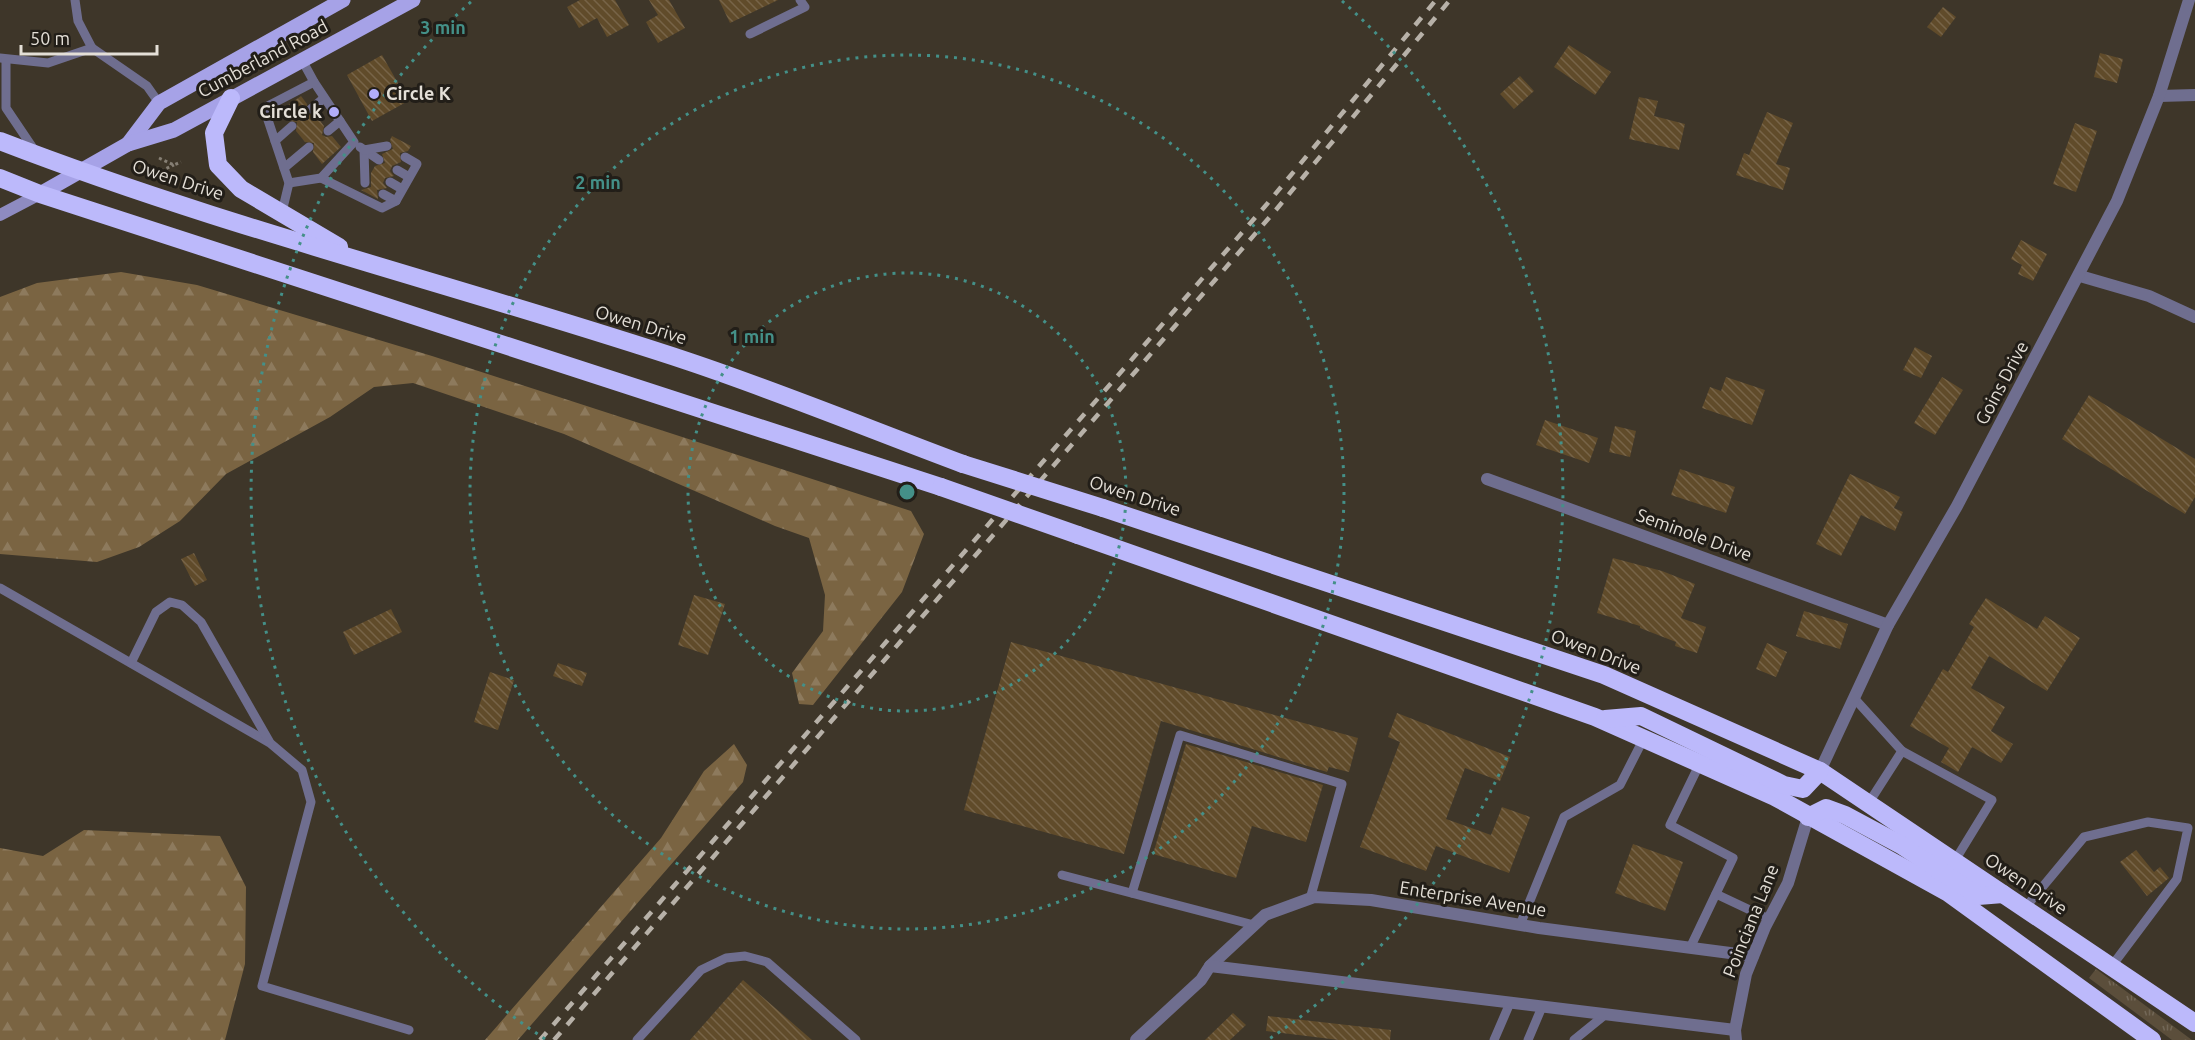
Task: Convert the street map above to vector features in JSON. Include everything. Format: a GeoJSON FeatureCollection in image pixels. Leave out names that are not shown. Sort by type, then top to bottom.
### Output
{"type":"FeatureCollection","features":[{"type":"Feature","properties":{"kind":"highway"},"geometry":{"type":"LineString","coordinates":[[231,98],[214,133],[218,165],[241,189],[363,262]]}},
{"type":"Feature","properties":{"kind":"highway","name":"Owen Drive"},"geometry":{"type":"LineString","coordinates":[[0,141],[80,171],[363,262],[690,363],[963,464],[1104,508],[1604,675],[1820,771],[2195,1023]]}},
{"type":"Feature","properties":{"kind":"highway"},"geometry":{"type":"LineString","coordinates":[[0,178],[40,194],[941,487],[1600,719],[1775,797],[1947,892],[2152,1040]]}},
{"type":"Feature","properties":{"kind":"highway"},"geometry":{"type":"LineString","coordinates":[[1600,719],[1641,717],[1784,785],[1803,789],[1820,771]]}},
{"type":"Feature","properties":{"kind":"highway"},"geometry":{"type":"LineString","coordinates":[[1808,817],[1826,808],[1845,815],[1901,845],[1978,896],[2003,894]]}},
{"type":"Feature","properties":{"kind":"main road","name":"Cumberland Road"},"geometry":{"type":"LineString","coordinates":[[128,144],[159,103],[343,0]]}},
{"type":"Feature","properties":{"kind":"main road","name":"Cumberland Road"},"geometry":{"type":"LineString","coordinates":[[0,215],[128,144],[174,130],[413,0]]}},
{"type":"Feature","properties":{"kind":"street","name":"Goins Drive"},"geometry":{"type":"LineString","coordinates":[[1820,771],[1888,625],[1957,506],[2080,276],[2117,201],[2159,96],[2189,0]]}},
{"type":"Feature","properties":{"kind":"street"},"geometry":{"type":"LineString","coordinates":[[2159,96],[2195,95]]}},
{"type":"Feature","properties":{"kind":"street"},"geometry":{"type":"LineString","coordinates":[[2080,276],[2149,296],[2195,317]]}},
{"type":"Feature","properties":{"kind":"street","name":"Seminole Drive"},"geometry":{"type":"LineString","coordinates":[[1487,479],[1888,625]]}},
{"type":"Feature","properties":{"kind":"street","name":"Poinciana Lane"},"geometry":{"type":"LineString","coordinates":[[1736,1035],[1746,974],[1769,919],[1788,883],[1808,817]]}},
{"type":"Feature","properties":{"kind":"street","name":"Enterprise Avenue"},"geometry":{"type":"LineString","coordinates":[[1136,1040],[1201,980],[1210,966],[1264,915],[1310,899],[1371,900],[1520,925],[1753,956]]}},
{"type":"Feature","properties":{"kind":"street"},"geometry":{"type":"LineString","coordinates":[[1210,966],[1606,1014],[1736,1035]]}},
{"type":"Feature","properties":{"kind":"lane"},"geometry":{"type":"LineString","coordinates":[[75,0],[78,21],[92,48],[147,86],[159,103]]}},
{"type":"Feature","properties":{"kind":"lane"},"geometry":{"type":"LineString","coordinates":[[750,34],[805,7],[800,0]]}},
{"type":"Feature","properties":{"kind":"lane"},"geometry":{"type":"LineString","coordinates":[[3,59],[48,63],[92,48]]}},
{"type":"Feature","properties":{"kind":"lane"},"geometry":{"type":"LineString","coordinates":[[0,72],[3,59]]}},
{"type":"Feature","properties":{"kind":"lane"},"geometry":{"type":"LineString","coordinates":[[3,59],[6,108],[38,155]]}},
{"type":"Feature","properties":{"kind":"lane"},"geometry":{"type":"LineString","coordinates":[[302,60],[354,142],[379,160]]}},
{"type":"Feature","properties":{"kind":"lane"},"geometry":{"type":"LineString","coordinates":[[282,212],[290,183],[264,108],[314,82]]}},
{"type":"Feature","properties":{"kind":"lane"},"geometry":{"type":"LineString","coordinates":[[311,109],[324,98]]}},
{"type":"Feature","properties":{"kind":"lane"},"geometry":{"type":"LineString","coordinates":[[328,131],[340,121]]}},
{"type":"Feature","properties":{"kind":"lane"},"geometry":{"type":"LineString","coordinates":[[275,141],[292,126]]}},
{"type":"Feature","properties":{"kind":"lane"},"geometry":{"type":"LineString","coordinates":[[321,178],[354,142]]}},
{"type":"Feature","properties":{"kind":"lane"},"geometry":{"type":"LineString","coordinates":[[364,150],[387,146]]}},
{"type":"Feature","properties":{"kind":"lane"},"geometry":{"type":"LineString","coordinates":[[284,168],[309,147]]}},
{"type":"Feature","properties":{"kind":"lane"},"geometry":{"type":"LineString","coordinates":[[364,150],[372,172]]}},
{"type":"Feature","properties":{"kind":"lane"},"geometry":{"type":"LineString","coordinates":[[364,150],[365,183]]}},
{"type":"Feature","properties":{"kind":"lane"},"geometry":{"type":"LineString","coordinates":[[290,183],[321,178],[382,208],[396,201],[417,164],[405,157]]}},
{"type":"Feature","properties":{"kind":"lane"},"geometry":{"type":"LineString","coordinates":[[397,170],[409,177]]}},
{"type":"Feature","properties":{"kind":"lane"},"geometry":{"type":"LineString","coordinates":[[390,182],[402,189]]}},
{"type":"Feature","properties":{"kind":"lane"},"geometry":{"type":"LineString","coordinates":[[383,194],[396,201]]}},
{"type":"Feature","properties":{"kind":"lane"},"geometry":{"type":"LineString","coordinates":[[0,588],[270,743],[302,770],[311,802],[262,986],[409,1030]]}},
{"type":"Feature","properties":{"kind":"lane"},"geometry":{"type":"LineString","coordinates":[[131,663],[156,612],[170,602],[182,605],[201,622],[270,743]]}},
{"type":"Feature","properties":{"kind":"lane"},"geometry":{"type":"LineString","coordinates":[[1854,698],[1902,751],[1992,800],[1954,862]]}},
{"type":"Feature","properties":{"kind":"lane"},"geometry":{"type":"LineString","coordinates":[[1132,893],[1180,735],[1342,784],[1310,899]]}},
{"type":"Feature","properties":{"kind":"lane"},"geometry":{"type":"LineString","coordinates":[[1520,925],[1564,817],[1620,784],[1644,738]]}},
{"type":"Feature","properties":{"kind":"lane"},"geometry":{"type":"LineString","coordinates":[[1868,804],[1902,751]]}},
{"type":"Feature","properties":{"kind":"lane"},"geometry":{"type":"LineString","coordinates":[[1690,948],[1733,858],[1670,825],[1700,763]]}},
{"type":"Feature","properties":{"kind":"lane"},"geometry":{"type":"LineString","coordinates":[[2025,909],[2084,837],[2148,822],[2188,828],[2177,879],[2111,967]]}},
{"type":"Feature","properties":{"kind":"lane"},"geometry":{"type":"LineString","coordinates":[[1062,875],[1254,925]]}},
{"type":"Feature","properties":{"kind":"lane"},"geometry":{"type":"LineString","coordinates":[[1716,894],[1769,919]]}},
{"type":"Feature","properties":{"kind":"lane"},"geometry":{"type":"LineString","coordinates":[[637,1040],[700,970],[726,958],[745,956],[767,962],[856,1040]]}},
{"type":"Feature","properties":{"kind":"lane"},"geometry":{"type":"LineString","coordinates":[[1494,1040],[1510,1003]]}},
{"type":"Feature","properties":{"kind":"lane"},"geometry":{"type":"LineString","coordinates":[[1528,1040],[1542,1007]]}},
{"type":"Feature","properties":{"kind":"lane"},"geometry":{"type":"LineString","coordinates":[[1574,1040],[1606,1014]]}},
{"type":"Feature","properties":{"kind":"path"},"geometry":{"type":"LineString","coordinates":[[159,158],[174,165]]}},
{"type":"Feature","properties":{"kind":"path"},"geometry":{"type":"LineString","coordinates":[[161,171],[181,162]]}},
{"type":"Feature","properties":{"kind":"green space"},"geometry":{"type":"Polygon","coordinates":[[[121,272],[197,285],[432,356],[911,511],[924,534],[902,592],[813,705],[799,704],[792,673],[823,631],[825,595],[809,538],[775,526],[564,434],[413,383],[374,387],[330,417],[226,474],[180,521],[139,547],[97,562],[0,554],[0,297],[37,283],[121,272]]]}},
{"type":"Feature","properties":{"kind":"green space"},"geometry":{"type":"Polygon","coordinates":[[[734,744],[747,765],[743,782],[518,1040],[485,1040],[661,838],[704,771],[734,744]]]}},
{"type":"Feature","properties":{"kind":"green space"},"geometry":{"type":"Polygon","coordinates":[[[84,830],[220,836],[246,887],[245,964],[225,1040],[0,1040],[0,848],[43,856],[84,830]]]}},
{"type":"Feature","properties":{"kind":"green space"},"geometry":{"type":"Polygon","coordinates":[[[2096,969],[2192,1040],[2172,1040],[2089,978],[2096,969]]]}},
{"type":"Feature","properties":{"kind":"building"},"geometry":{"type":"Polygon","coordinates":[[[580,0],[615,0],[629,25],[607,37],[597,18],[579,28],[567,7],[580,0]]]}},
{"type":"Feature","properties":{"kind":"building"},"geometry":{"type":"Polygon","coordinates":[[[649,0],[669,0],[685,28],[658,43],[646,22],[658,15],[649,0]]]}},
{"type":"Feature","properties":{"kind":"building"},"geometry":{"type":"Polygon","coordinates":[[[719,0],[778,0],[730,23],[719,0]]]}},
{"type":"Feature","properties":{"kind":"building"},"geometry":{"type":"Polygon","coordinates":[[[1943,7],[1956,17],[1941,37],[1927,27],[1943,7]]]}},
{"type":"Feature","properties":{"kind":"building"},"geometry":{"type":"Polygon","coordinates":[[[1569,45],[1611,72],[1595,95],[1554,67],[1569,45]]]}},
{"type":"Feature","properties":{"kind":"building"},"geometry":{"type":"Polygon","coordinates":[[[2100,53],[2123,59],[2117,83],[2094,77],[2100,53]]]}},
{"type":"Feature","properties":{"kind":"building"},"geometry":{"type":"Polygon","coordinates":[[[382,55],[408,101],[372,121],[347,75],[382,55]]]}},
{"type":"Feature","properties":{"kind":"building"},"geometry":{"type":"Polygon","coordinates":[[[1520,76],[1534,91],[1514,109],[1500,94],[1520,76]]]}},
{"type":"Feature","properties":{"kind":"building"},"geometry":{"type":"Polygon","coordinates":[[[301,96],[307,104],[306,113],[315,114],[324,126],[322,135],[332,136],[341,147],[322,164],[313,152],[314,143],[305,142],[296,131],[297,122],[288,121],[280,111],[301,96]]]}},
{"type":"Feature","properties":{"kind":"building"},"geometry":{"type":"Polygon","coordinates":[[[1639,97],[1658,101],[1654,116],[1685,124],[1679,150],[1629,139],[1639,97]]]}},
{"type":"Feature","properties":{"kind":"building"},"geometry":{"type":"Polygon","coordinates":[[[1767,112],[1793,123],[1776,164],[1790,168],[1783,190],[1736,175],[1744,153],[1749,155],[1767,112]]]}},
{"type":"Feature","properties":{"kind":"building"},"geometry":{"type":"Polygon","coordinates":[[[2075,123],[2097,131],[2076,192],[2053,184],[2075,123]]]}},
{"type":"Feature","properties":{"kind":"building"},"geometry":{"type":"Polygon","coordinates":[[[392,136],[411,146],[408,151],[400,153],[401,162],[392,166],[390,171],[394,176],[385,178],[383,183],[387,188],[377,190],[378,199],[361,190],[371,187],[371,173],[375,166],[385,163],[382,154],[393,149],[390,140],[392,136]]]}},
{"type":"Feature","properties":{"kind":"building"},"geometry":{"type":"Polygon","coordinates":[[[2021,240],[2047,254],[2033,281],[2018,274],[2022,265],[2011,259],[2021,240]]]}},
{"type":"Feature","properties":{"kind":"building"},"geometry":{"type":"Polygon","coordinates":[[[1915,347],[1932,356],[1921,378],[1903,370],[1915,347]]]}},
{"type":"Feature","properties":{"kind":"building"},"geometry":{"type":"Polygon","coordinates":[[[1726,377],[1765,390],[1752,425],[1702,408],[1710,387],[1721,391],[1726,377]]]}},
{"type":"Feature","properties":{"kind":"building"},"geometry":{"type":"Polygon","coordinates":[[[1942,377],[1963,390],[1935,435],[1914,423],[1942,377]]]}},
{"type":"Feature","properties":{"kind":"building"},"geometry":{"type":"Polygon","coordinates":[[[2089,395],[2195,459],[2195,497],[2185,514],[2062,439],[2089,395]]]}},
{"type":"Feature","properties":{"kind":"building"},"geometry":{"type":"Polygon","coordinates":[[[1545,420],[1598,438],[1589,463],[1536,445],[1545,420]]]}},
{"type":"Feature","properties":{"kind":"building"},"geometry":{"type":"Polygon","coordinates":[[[1615,426],[1636,431],[1630,457],[1609,452],[1615,426]]]}},
{"type":"Feature","properties":{"kind":"building"},"geometry":{"type":"Polygon","coordinates":[[[1680,469],[1735,487],[1726,513],[1671,495],[1680,469]]]}},
{"type":"Feature","properties":{"kind":"building"},"geometry":{"type":"Polygon","coordinates":[[[1850,474],[1900,497],[1894,508],[1903,512],[1895,531],[1861,515],[1841,556],[1816,544],[1850,474]]]}},
{"type":"Feature","properties":{"kind":"building"},"geometry":{"type":"Polygon","coordinates":[[[194,553],[207,580],[195,586],[181,559],[194,553]]]}},
{"type":"Feature","properties":{"kind":"building"},"geometry":{"type":"Polygon","coordinates":[[[1613,558],[1662,571],[1695,584],[1681,618],[1706,627],[1697,653],[1675,646],[1676,642],[1640,628],[1640,626],[1597,613],[1613,558]]]}},
{"type":"Feature","properties":{"kind":"building"},"geometry":{"type":"Polygon","coordinates":[[[694,595],[725,604],[708,655],[678,645],[694,595]]]}},
{"type":"Feature","properties":{"kind":"building"},"geometry":{"type":"Polygon","coordinates":[[[1986,598],[2037,629],[2045,616],[2080,638],[2047,691],[1989,656],[1971,688],[2005,707],[1991,731],[2013,744],[2001,763],[1972,747],[1958,772],[1941,762],[1949,748],[1910,726],[1943,669],[1948,672],[1974,627],[1969,624],[1986,598]]]}},
{"type":"Feature","properties":{"kind":"building"},"geometry":{"type":"Polygon","coordinates":[[[391,609],[402,632],[354,655],[343,632],[391,609]]]}},
{"type":"Feature","properties":{"kind":"building"},"geometry":{"type":"Polygon","coordinates":[[[1804,611],[1848,624],[1840,649],[1796,636],[1804,611]]]}},
{"type":"Feature","properties":{"kind":"building"},"geometry":{"type":"Polygon","coordinates":[[[1011,642],[1358,738],[1349,772],[1329,767],[1327,772],[1161,721],[1124,854],[964,810],[1011,642]]]}},
{"type":"Feature","properties":{"kind":"building"},"geometry":{"type":"Polygon","coordinates":[[[1767,643],[1787,652],[1776,677],[1756,669],[1767,643]]]}},
{"type":"Feature","properties":{"kind":"building"},"geometry":{"type":"Polygon","coordinates":[[[558,663],[587,673],[582,686],[553,676],[558,663]]]}},
{"type":"Feature","properties":{"kind":"building"},"geometry":{"type":"Polygon","coordinates":[[[490,672],[514,680],[498,730],[474,722],[490,672]]]}},
{"type":"Feature","properties":{"kind":"building"},"geometry":{"type":"Polygon","coordinates":[[[1397,713],[1510,757],[1500,781],[1465,768],[1446,819],[1491,835],[1502,807],[1530,817],[1509,873],[1436,846],[1426,871],[1360,847],[1400,742],[1388,737],[1397,713]]]}},
{"type":"Feature","properties":{"kind":"building"},"geometry":{"type":"Polygon","coordinates":[[[1186,744],[1323,785],[1306,842],[1252,826],[1236,878],[1153,854],[1186,744]]]}},
{"type":"Feature","properties":{"kind":"building"},"geometry":{"type":"Polygon","coordinates":[[[1633,844],[1683,862],[1665,911],[1615,893],[1633,844]]]}},
{"type":"Feature","properties":{"kind":"building"},"geometry":{"type":"Polygon","coordinates":[[[2136,850],[2154,872],[2160,867],[2169,878],[2147,896],[2120,862],[2136,850]]]}},
{"type":"Feature","properties":{"kind":"building"},"geometry":{"type":"Polygon","coordinates":[[[743,980],[812,1040],[690,1040],[743,980]]]}},
{"type":"Feature","properties":{"kind":"building"},"geometry":{"type":"Polygon","coordinates":[[[1233,1013],[1246,1025],[1230,1040],[1205,1040],[1233,1013]]]}},
{"type":"Feature","properties":{"kind":"building"},"geometry":{"type":"Polygon","coordinates":[[[1268,1016],[1391,1030],[1390,1040],[1339,1040],[1266,1031],[1268,1016]]]}},
{"type":"Feature","properties":{"kind":"railway"},"geometry":{"type":"LineString","coordinates":[[540,1040],[1267,204],[1436,0]]}},
{"type":"Feature","properties":{"kind":"railway"},"geometry":{"type":"LineString","coordinates":[[554,1040],[1275,211],[1450,0]]}},
{"type":"Feature","properties":{"kind":"place","name":"Circle K"},"geometry":{"type":"Point","coordinates":[374,94]}},
{"type":"Feature","properties":{"kind":"place","name":"Circle k"},"geometry":{"type":"Point","coordinates":[334,112]}}]}
